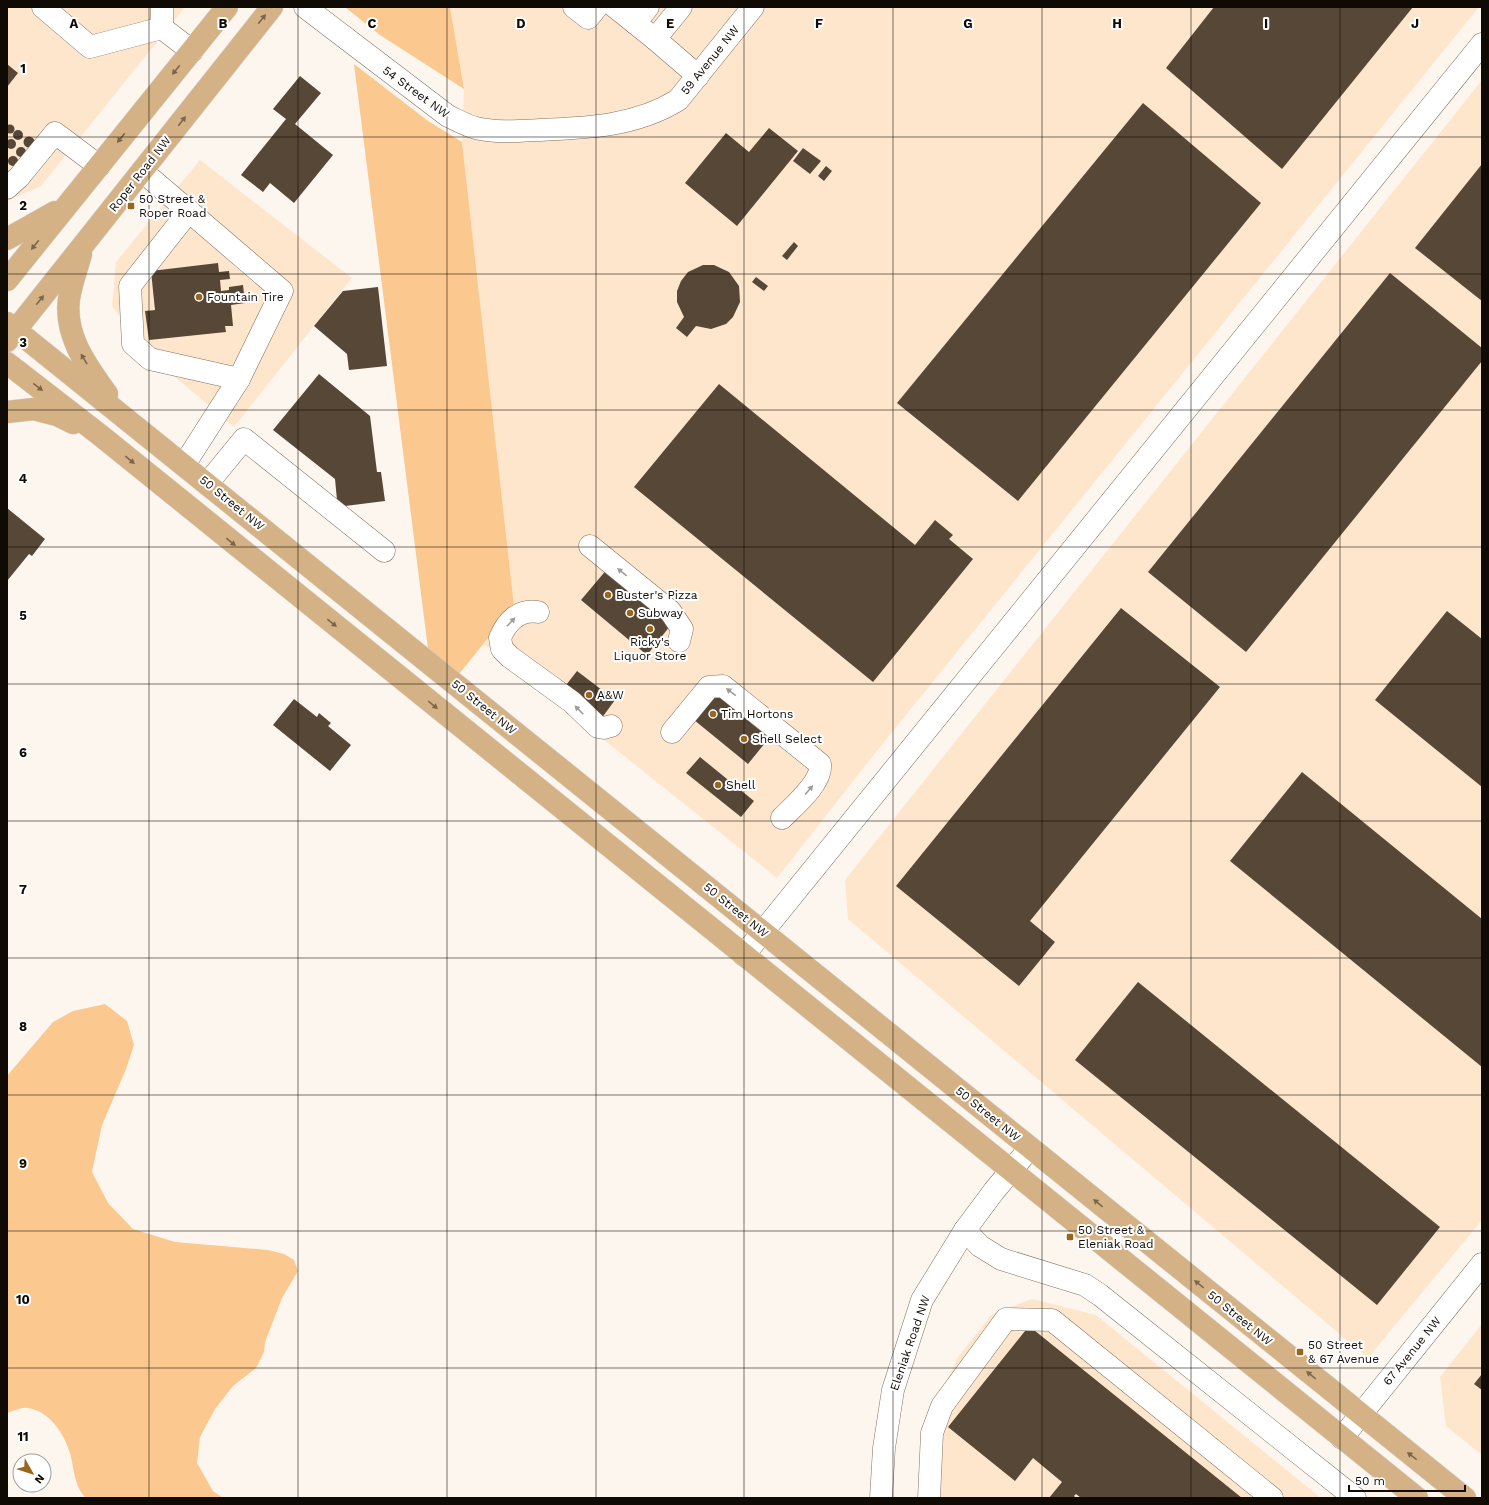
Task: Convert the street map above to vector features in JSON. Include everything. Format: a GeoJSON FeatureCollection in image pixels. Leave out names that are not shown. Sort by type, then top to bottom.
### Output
{"type":"FeatureCollection","features":[{"type":"Feature","properties":{"kind":"main road"},"geometry":{"type":"LineString","coordinates":[[7,280],[227,7]]}},
{"type":"Feature","properties":{"kind":"main road","name":"Roper Road NW"},"geometry":{"type":"LineString","coordinates":[[10,332],[84,244],[272,7]]}},
{"type":"Feature","properties":{"kind":"main road"},"geometry":{"type":"LineString","coordinates":[[7,239],[41,222],[68,204]]}},
{"type":"Feature","properties":{"kind":"main road"},"geometry":{"type":"LineString","coordinates":[[84,244],[70,293],[69,321],[78,348],[85,362],[122,415]]}},
{"type":"Feature","properties":{"kind":"main road","name":"50 Street NW"},"geometry":{"type":"LineString","coordinates":[[10,332],[122,415],[763,931],[1360,1415],[1465,1498]]}},
{"type":"Feature","properties":{"kind":"main road"},"geometry":{"type":"LineString","coordinates":[[7,363],[100,435],[1417,1498]]}},
{"type":"Feature","properties":{"kind":"main road"},"geometry":{"type":"LineString","coordinates":[[7,412],[34,409],[57,415],[100,435]]}},
{"type":"Feature","properties":{"kind":"street"},"geometry":{"type":"LineString","coordinates":[[43,7],[90,47],[162,17],[192,50]]}},
{"type":"Feature","properties":{"kind":"street","name":"54 Street NW"},"geometry":{"type":"LineString","coordinates":[[305,7],[448,116],[476,128],[503,132],[594,127],[634,120],[663,109]]}},
{"type":"Feature","properties":{"kind":"street"},"geometry":{"type":"LineString","coordinates":[[574,7],[588,18],[597,7]]}},
{"type":"Feature","properties":{"kind":"street"},"geometry":{"type":"LineString","coordinates":[[615,7],[641,15],[655,39],[698,76]]}},
{"type":"Feature","properties":{"kind":"street"},"geometry":{"type":"LineString","coordinates":[[655,39],[681,7]]}},
{"type":"Feature","properties":{"kind":"street","name":"59 Avenue NW"},"geometry":{"type":"LineString","coordinates":[[663,109],[678,100],[753,7]]}},
{"type":"Feature","properties":{"kind":"street"},"geometry":{"type":"LineString","coordinates":[[744,955],[1482,44]]}},
{"type":"Feature","properties":{"kind":"street"},"geometry":{"type":"LineString","coordinates":[[7,188],[19,177],[55,133],[98,166]]}},
{"type":"Feature","properties":{"kind":"street"},"geometry":{"type":"LineString","coordinates":[[142,171],[282,291],[239,379],[184,465]]}},
{"type":"Feature","properties":{"kind":"street"},"geometry":{"type":"LineString","coordinates":[[189,211],[130,286],[133,344],[150,359],[239,379]]}},
{"type":"Feature","properties":{"kind":"street"},"geometry":{"type":"LineString","coordinates":[[207,484],[244,439],[384,551]]}},
{"type":"Feature","properties":{"kind":"street"},"geometry":{"type":"LineString","coordinates":[[590,546],[670,612],[682,629],[679,641]]}},
{"type":"Feature","properties":{"kind":"street"},"geometry":{"type":"LineString","coordinates":[[538,612],[528,611],[519,614],[511,620],[500,638],[502,648],[510,657],[572,702],[598,727],[604,728],[611,726]]}},
{"type":"Feature","properties":{"kind":"street"},"geometry":{"type":"LineString","coordinates":[[672,732],[709,687],[723,686],[820,764],[819,775],[813,785],[782,818]]}},
{"type":"Feature","properties":{"kind":"street","name":"Eleniak Road NW"},"geometry":{"type":"LineString","coordinates":[[881,1498],[884,1448],[893,1390],[922,1300],[965,1230],[1010,1171],[1030,1148]]}},
{"type":"Feature","properties":{"kind":"street"},"geometry":{"type":"LineString","coordinates":[[965,1230],[980,1246],[1001,1259],[1085,1285],[1100,1294],[1355,1498]]}},
{"type":"Feature","properties":{"kind":"street","name":"67 Avenue NW"},"geometry":{"type":"LineString","coordinates":[[1342,1438],[1482,1264]]}},
{"type":"Feature","properties":{"kind":"street"},"geometry":{"type":"LineString","coordinates":[[929,1498],[932,1433],[942,1406],[1006,1319],[1052,1320],[1272,1498]]}},
{"type":"Feature","properties":{"kind":"shaded area"},"geometry":{"type":"Polygon","coordinates":[[[7,7],[185,7],[41,186],[7,201],[7,7]]]}},
{"type":"Feature","properties":{"kind":"shaded area"},"geometry":{"type":"Polygon","coordinates":[[[345,7],[450,7],[464,89],[380,35],[345,7]]]}},
{"type":"Feature","properties":{"kind":"shaded area"},"geometry":{"type":"Polygon","coordinates":[[[450,7],[1479,7],[872,757],[777,878],[484,644],[514,606],[462,142],[464,89],[450,7]]]}},
{"type":"Feature","properties":{"kind":"shaded area"},"geometry":{"type":"Polygon","coordinates":[[[354,64],[428,121],[462,142],[514,606],[459,674],[428,649],[354,64]]]}},
{"type":"Feature","properties":{"kind":"shaded area"},"geometry":{"type":"Polygon","coordinates":[[[1482,80],[1482,1220],[1368,1358],[848,919],[845,880],[1482,80]]]}},
{"type":"Feature","properties":{"kind":"shaded area"},"geometry":{"type":"Polygon","coordinates":[[[200,160],[352,278],[234,427],[148,354],[112,306],[116,262],[200,160]]]}},
{"type":"Feature","properties":{"kind":"shaded area"},"geometry":{"type":"Polygon","coordinates":[[[105,1004],[127,1021],[134,1045],[126,1069],[102,1125],[92,1172],[108,1203],[133,1229],[175,1242],[268,1250],[284,1254],[294,1260],[298,1271],[282,1298],[265,1342],[264,1352],[256,1368],[233,1386],[215,1409],[200,1437],[197,1463],[213,1491],[223,1498],[86,1498],[77,1483],[67,1445],[55,1424],[43,1413],[28,1408],[7,1413],[7,1076],[53,1022],[73,1011],[105,1004]]]}},
{"type":"Feature","properties":{"kind":"shaded area"},"geometry":{"type":"Polygon","coordinates":[[[1032,1299],[1096,1315],[1321,1498],[927,1498],[933,1409],[958,1357],[992,1314],[1032,1299]]]}},
{"type":"Feature","properties":{"kind":"shaded area"},"geometry":{"type":"Polygon","coordinates":[[[1482,1324],[1482,1455],[1446,1426],[1440,1377],[1482,1324]]]}},
{"type":"Feature","properties":{"kind":"building"},"geometry":{"type":"Polygon","coordinates":[[[1214,7],[1413,7],[1282,169],[1166,68],[1214,7]]]}},
{"type":"Feature","properties":{"kind":"building"},"geometry":{"type":"Polygon","coordinates":[[[7,64],[18,73],[7,87],[7,64]]]}},
{"type":"Feature","properties":{"kind":"building"},"geometry":{"type":"Polygon","coordinates":[[[300,76],[321,93],[295,124],[333,155],[294,203],[270,183],[263,192],[241,175],[286,119],[273,109],[300,76]]]}},
{"type":"Feature","properties":{"kind":"building"},"geometry":{"type":"Polygon","coordinates":[[[1143,103],[1261,203],[1018,501],[897,403],[1143,103]]]}},
{"type":"Feature","properties":{"kind":"building"},"geometry":{"type":"Polygon","coordinates":[[[10,124],[15,129],[10,134],[5,129],[10,124]]]}},
{"type":"Feature","properties":{"kind":"building"},"geometry":{"type":"Polygon","coordinates":[[[769,128],[798,151],[737,226],[685,183],[726,133],[749,152],[769,128]]]}},
{"type":"Feature","properties":{"kind":"building"},"geometry":{"type":"Polygon","coordinates":[[[16,130],[20,130],[22,131],[22,139],[16,140],[13,137],[13,133],[16,130]]]}},
{"type":"Feature","properties":{"kind":"building"},"geometry":{"type":"Polygon","coordinates":[[[27,137],[31,137],[33,138],[33,146],[27,147],[24,144],[24,140],[27,137]]]}},
{"type":"Feature","properties":{"kind":"building"},"geometry":{"type":"Polygon","coordinates":[[[11,139],[16,144],[11,149],[6,144],[11,139]]]}},
{"type":"Feature","properties":{"kind":"building"},"geometry":{"type":"Polygon","coordinates":[[[19,147],[23,147],[26,152],[23,157],[19,157],[16,154],[16,150],[19,147]]]}},
{"type":"Feature","properties":{"kind":"building"},"geometry":{"type":"Polygon","coordinates":[[[803,148],[821,161],[810,174],[793,161],[803,148]]]}},
{"type":"Feature","properties":{"kind":"building"},"geometry":{"type":"Polygon","coordinates":[[[11,156],[15,156],[17,157],[17,165],[11,166],[8,163],[8,159],[11,156]]]}},
{"type":"Feature","properties":{"kind":"building"},"geometry":{"type":"Polygon","coordinates":[[[1482,164],[1482,301],[1415,248],[1482,164]]]}},
{"type":"Feature","properties":{"kind":"building"},"geometry":{"type":"Polygon","coordinates":[[[826,166],[832,171],[824,181],[818,176],[826,166]]]}},
{"type":"Feature","properties":{"kind":"building"},"geometry":{"type":"Polygon","coordinates":[[[794,242],[798,246],[787,260],[782,256],[794,242]]]}},
{"type":"Feature","properties":{"kind":"building","name":"Fountain Tire"},"geometry":{"type":"Polygon","coordinates":[[[218,263],[219,272],[229,271],[230,279],[220,280],[221,291],[229,290],[229,287],[243,285],[245,303],[231,305],[233,326],[225,326],[226,332],[149,340],[145,311],[155,310],[151,271],[218,263]]]}},
{"type":"Feature","properties":{"kind":"building"},"geometry":{"type":"Polygon","coordinates":[[[703,265],[714,265],[729,272],[739,286],[740,302],[733,317],[726,324],[711,329],[696,326],[687,337],[676,328],[684,317],[677,302],[677,291],[681,281],[688,272],[703,265]]]}},
{"type":"Feature","properties":{"kind":"building"},"geometry":{"type":"Polygon","coordinates":[[[1390,273],[1482,348],[1482,361],[1246,652],[1148,572],[1390,273]]]}},
{"type":"Feature","properties":{"kind":"building"},"geometry":{"type":"Polygon","coordinates":[[[756,277],[768,286],[764,291],[752,282],[756,277]]]}},
{"type":"Feature","properties":{"kind":"building"},"geometry":{"type":"Polygon","coordinates":[[[378,287],[387,366],[349,370],[347,354],[314,326],[343,291],[378,287]]]}},
{"type":"Feature","properties":{"kind":"building"},"geometry":{"type":"Polygon","coordinates":[[[319,374],[370,416],[377,472],[381,472],[385,501],[345,506],[337,500],[335,479],[273,430],[319,374]]]}},
{"type":"Feature","properties":{"kind":"building"},"geometry":{"type":"Polygon","coordinates":[[[719,384],[915,545],[935,520],[953,535],[949,539],[973,559],[873,682],[634,487],[719,384]]]}},
{"type":"Feature","properties":{"kind":"building"},"geometry":{"type":"Polygon","coordinates":[[[7,508],[45,539],[32,556],[29,554],[7,581],[7,508]]]}},
{"type":"Feature","properties":{"kind":"building"},"geometry":{"type":"Polygon","coordinates":[[[608,568],[674,621],[647,655],[581,600],[608,568]]]}},
{"type":"Feature","properties":{"kind":"building"},"geometry":{"type":"Polygon","coordinates":[[[1121,608],[1220,687],[1030,921],[1055,942],[1019,986],[896,886],[1121,608]]]}},
{"type":"Feature","properties":{"kind":"building"},"geometry":{"type":"Polygon","coordinates":[[[1447,611],[1482,639],[1482,787],[1375,700],[1447,611]]]}},
{"type":"Feature","properties":{"kind":"building","name":"A&W"},"geometry":{"type":"Polygon","coordinates":[[[577,671],[615,700],[601,719],[563,689],[577,671]]]}},
{"type":"Feature","properties":{"kind":"building"},"geometry":{"type":"Polygon","coordinates":[[[723,690],[744,707],[739,713],[769,738],[748,764],[688,715],[723,690]]]}},
{"type":"Feature","properties":{"kind":"building"},"geometry":{"type":"Polygon","coordinates":[[[294,699],[317,717],[319,713],[331,723],[328,726],[351,745],[330,771],[273,725],[294,699]]]}},
{"type":"Feature","properties":{"kind":"building","name":"Shell"},"geometry":{"type":"Polygon","coordinates":[[[700,757],[754,801],[741,817],[686,773],[700,757]]]}},
{"type":"Feature","properties":{"kind":"building"},"geometry":{"type":"Polygon","coordinates":[[[1302,772],[1482,919],[1482,1067],[1230,861],[1302,772]]]}},
{"type":"Feature","properties":{"kind":"building"},"geometry":{"type":"Polygon","coordinates":[[[1138,982],[1440,1227],[1377,1305],[1075,1060],[1138,982]]]}},
{"type":"Feature","properties":{"kind":"building"},"geometry":{"type":"Polygon","coordinates":[[[1029,1326],[1242,1498],[1081,1498],[1076,1494],[1074,1496],[1076,1498],[1049,1498],[1062,1482],[1033,1458],[1015,1481],[948,1427],[1029,1326]]]}},
{"type":"Feature","properties":{"kind":"building"},"geometry":{"type":"Polygon","coordinates":[[[1482,1374],[1482,1390],[1474,1384],[1482,1374]]]}},
{"type":"Feature","properties":{"kind":"place","name":"50 Street & Roper Road"},"geometry":{"type":"Point","coordinates":[131,206]}},
{"type":"Feature","properties":{"kind":"place","name":"Fountain Tire"},"geometry":{"type":"Point","coordinates":[199,297]}},
{"type":"Feature","properties":{"kind":"place","name":"Buster's Pizza"},"geometry":{"type":"Point","coordinates":[608,595]}},
{"type":"Feature","properties":{"kind":"place","name":"Subway"},"geometry":{"type":"Point","coordinates":[630,613]}},
{"type":"Feature","properties":{"kind":"place","name":"Ricky's Liquor Store"},"geometry":{"type":"Point","coordinates":[650,629]}},
{"type":"Feature","properties":{"kind":"place","name":"A&W"},"geometry":{"type":"Point","coordinates":[589,695]}},
{"type":"Feature","properties":{"kind":"place","name":"Tim Hortons"},"geometry":{"type":"Point","coordinates":[713,714]}},
{"type":"Feature","properties":{"kind":"place","name":"Shell Select"},"geometry":{"type":"Point","coordinates":[744,739]}},
{"type":"Feature","properties":{"kind":"place","name":"Shell"},"geometry":{"type":"Point","coordinates":[718,785]}},
{"type":"Feature","properties":{"kind":"place","name":"50 Street & Eleniak Road"},"geometry":{"type":"Point","coordinates":[1070,1237]}},
{"type":"Feature","properties":{"kind":"place","name":"50 Street & 67 Avenue"},"geometry":{"type":"Point","coordinates":[1300,1352]}}]}
